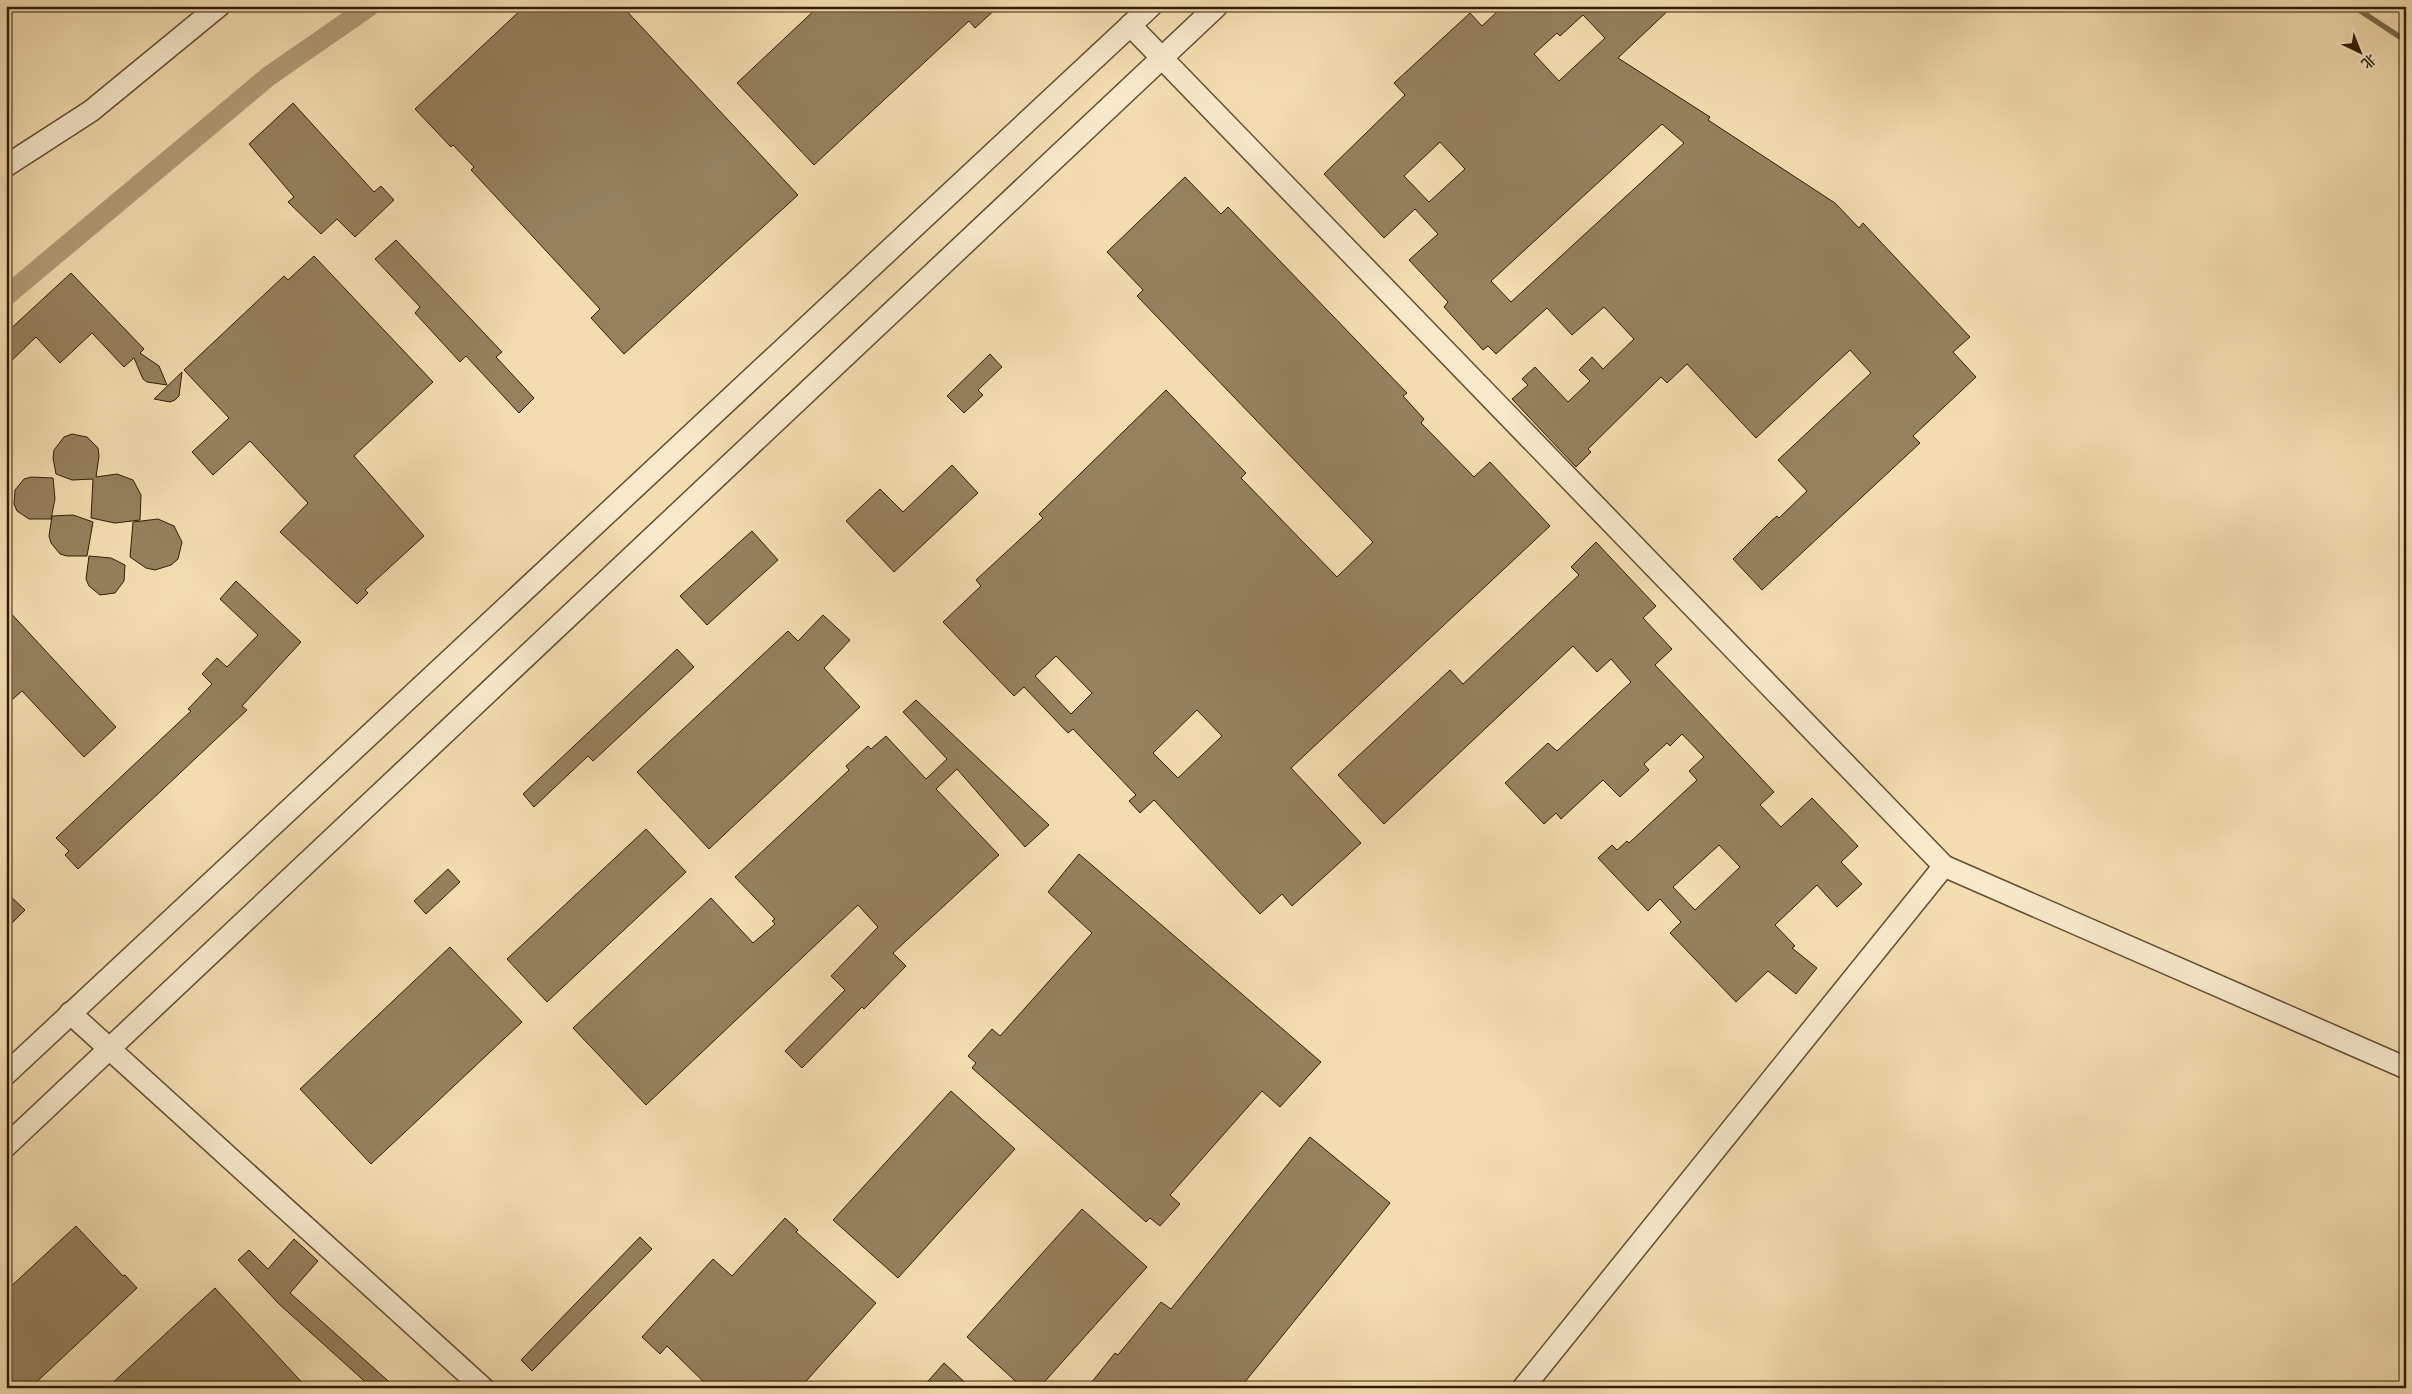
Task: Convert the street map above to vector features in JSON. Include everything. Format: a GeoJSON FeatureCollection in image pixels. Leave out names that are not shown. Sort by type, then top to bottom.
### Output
{"type":"FeatureCollection","features":[{"type":"Feature","properties":{"kind":"street"},"geometry":{"type":"LineString","coordinates":[[6,166],[91,110],[219,6]]}},
{"type":"Feature","properties":{"kind":"street"},"geometry":{"type":"LineString","coordinates":[[6,1074],[1151,6]]}},
{"type":"Feature","properties":{"kind":"street"},"geometry":{"type":"LineString","coordinates":[[6,1146],[1217,6]]}},
{"type":"Feature","properties":{"kind":"street"},"geometry":{"type":"LineString","coordinates":[[1130,24],[1944,866],[2406,1068]]}},
{"type":"Feature","properties":{"kind":"street"},"geometry":{"type":"LineString","coordinates":[[1522,1388],[1944,866]]}},
{"type":"Feature","properties":{"kind":"street"},"geometry":{"type":"LineString","coordinates":[[70,1013],[483,1388]]}},
{"type":"Feature","properties":{"kind":"building"},"geometry":{"type":"Polygon","coordinates":[[[525,6],[622,6],[798,195],[624,354],[591,318],[600,309],[471,170],[474,167],[453,145],[451,147],[415,109],[525,6]]]}},
{"type":"Feature","properties":{"kind":"building"},"geometry":{"type":"Polygon","coordinates":[[[819,6],[999,6],[975,28],[969,21],[814,165],[737,83],[819,6]]]}},
{"type":"Feature","properties":{"kind":"building"},"geometry":{"type":"Polygon","coordinates":[[[1503,6],[1673,6],[1618,58],[1710,117],[1708,120],[1835,203],[1859,228],[1863,223],[1970,337],[1953,352],[1976,377],[1913,436],[1920,443],[1762,590],[1733,559],[1771,521],[1777,516],[1779,518],[1807,491],[1778,460],[1871,373],[1850,350],[1756,438],[1687,364],[1667,383],[1661,377],[1588,449],[1591,452],[1576,467],[1512,399],[1528,385],[1522,379],[1535,367],[1568,402],[1590,381],[1579,370],[1592,357],[1603,369],[1634,339],[1604,307],[1572,335],[1547,308],[1496,354],[1488,346],[1483,350],[1444,307],[1448,302],[1409,260],[1438,234],[1415,209],[1384,238],[1324,174],[1405,95],[1394,83],[1470,13],[1482,26],[1503,6]],[[1583,15],[1560,36],[1557,33],[1534,54],[1559,81],[1605,38],[1583,15]],[[1662,124],[1491,281],[1511,302],[1684,143],[1662,124]],[[1440,142],[1404,176],[1429,202],[1465,169],[1440,142]]]}},
{"type":"Feature","properties":{"kind":"building"},"geometry":{"type":"Polygon","coordinates":[[[293,103],[374,192],[381,186],[394,200],[355,237],[337,219],[321,234],[288,202],[294,197],[249,144],[293,103]]]}},
{"type":"Feature","properties":{"kind":"building"},"geometry":{"type":"Polygon","coordinates":[[[1185,177],[1221,214],[1228,207],[1407,393],[1403,396],[1424,419],[1421,423],[1474,477],[1490,462],[1550,526],[1291,768],[1361,843],[1292,906],[1282,894],[1260,914],[1154,800],[1140,813],[1129,801],[1136,795],[1073,729],[1068,733],[1024,687],[1014,696],[943,622],[981,586],[976,580],[1043,518],[1039,514],[1166,390],[1246,473],[1241,478],[1337,577],[1373,542],[1137,296],[1143,290],[1107,252],[1185,177]],[[1056,656],[1035,676],[1071,714],[1092,693],[1056,656]],[[1197,710],[1153,753],[1178,778],[1222,736],[1197,710]]]}},
{"type":"Feature","properties":{"kind":"building"},"geometry":{"type":"Polygon","coordinates":[[[396,240],[502,352],[496,357],[534,398],[519,413],[466,356],[460,362],[415,313],[420,307],[375,259],[396,240]]]}},
{"type":"Feature","properties":{"kind":"building"},"geometry":{"type":"Polygon","coordinates":[[[314,256],[433,382],[354,456],[424,536],[365,590],[368,593],[357,604],[280,532],[308,503],[250,441],[213,475],[192,452],[229,418],[184,370],[284,276],[288,280],[314,256]]]}},
{"type":"Feature","properties":{"kind":"building"},"geometry":{"type":"Polygon","coordinates":[[[71,273],[144,349],[140,353],[159,366],[167,385],[147,382],[143,379],[134,358],[124,367],[92,333],[60,363],[36,337],[6,366],[6,333],[71,273]]]}},
{"type":"Feature","properties":{"kind":"building"},"geometry":{"type":"Polygon","coordinates":[[[990,354],[1002,367],[978,390],[983,395],[964,413],[947,396],[990,354]]]}},
{"type":"Feature","properties":{"kind":"building"},"geometry":{"type":"Polygon","coordinates":[[[182,372],[179,396],[175,400],[170,402],[154,399],[182,372]]]}},
{"type":"Feature","properties":{"kind":"building"},"geometry":{"type":"Polygon","coordinates":[[[72,434],[87,437],[98,448],[99,456],[96,477],[117,474],[133,480],[141,495],[140,520],[115,523],[91,518],[93,479],[72,480],[56,474],[53,458],[54,450],[64,437],[72,434]]]}},
{"type":"Feature","properties":{"kind":"building"},"geometry":{"type":"Polygon","coordinates":[[[952,465],[978,493],[894,572],[846,521],[880,489],[903,512],[952,465]]]}},
{"type":"Feature","properties":{"kind":"building"},"geometry":{"type":"Polygon","coordinates":[[[31,477],[53,478],[55,499],[51,519],[29,519],[17,511],[14,504],[15,490],[24,479],[31,477]]]}},
{"type":"Feature","properties":{"kind":"building"},"geometry":{"type":"Polygon","coordinates":[[[73,515],[93,522],[87,556],[60,554],[51,543],[49,536],[52,516],[73,515]]]}},
{"type":"Feature","properties":{"kind":"building"},"geometry":{"type":"Polygon","coordinates":[[[158,519],[174,526],[182,542],[178,559],[171,565],[155,570],[146,568],[130,557],[133,522],[158,519]]]}},
{"type":"Feature","properties":{"kind":"building"},"geometry":{"type":"Polygon","coordinates":[[[752,531],[778,560],[707,625],[680,596],[752,531]]]}},
{"type":"Feature","properties":{"kind":"building"},"geometry":{"type":"Polygon","coordinates":[[[1596,542],[1656,606],[1643,618],[1672,649],[1655,665],[1774,792],[1760,805],[1781,827],[1812,798],[1858,846],[1841,862],[1862,884],[1837,907],[1817,885],[1775,925],[1795,946],[1792,948],[1817,968],[1796,994],[1768,971],[1736,1002],[1670,933],[1681,922],[1660,899],[1648,911],[1598,858],[1612,845],[1617,850],[1627,841],[1629,843],[1697,780],[1689,771],[1704,757],[1682,734],[1670,746],[1667,743],[1644,764],[1649,770],[1620,797],[1603,780],[1561,819],[1556,813],[1544,824],[1505,783],[1548,743],[1557,751],[1631,682],[1611,659],[1597,672],[1573,646],[1384,824],[1338,775],[1450,670],[1463,684],[1579,575],[1571,567],[1596,542]],[[1719,845],[1673,887],[1695,910],[1740,867],[1719,845]]]}},
{"type":"Feature","properties":{"kind":"building"},"geometry":{"type":"Polygon","coordinates":[[[89,556],[111,558],[125,565],[124,581],[115,593],[100,595],[89,586],[86,579],[89,556]]]}},
{"type":"Feature","properties":{"kind":"building"},"geometry":{"type":"Polygon","coordinates":[[[236,581],[301,642],[242,706],[247,710],[78,869],[65,855],[69,851],[56,838],[191,711],[188,709],[212,684],[202,674],[217,658],[227,667],[258,635],[220,599],[236,581]]]}},
{"type":"Feature","properties":{"kind":"building"},"geometry":{"type":"Polygon","coordinates":[[[6,608],[116,727],[84,757],[22,691],[6,705],[6,608]]]}},
{"type":"Feature","properties":{"kind":"building"},"geometry":{"type":"Polygon","coordinates":[[[823,615],[850,640],[824,668],[860,707],[709,849],[637,772],[788,631],[798,641],[823,615]]]}},
{"type":"Feature","properties":{"kind":"building"},"geometry":{"type":"Polygon","coordinates":[[[677,649],[694,667],[593,761],[588,756],[534,807],[523,794],[677,649]]]}},
{"type":"Feature","properties":{"kind":"building"},"geometry":{"type":"Polygon","coordinates":[[[916,700],[1049,825],[1025,847],[957,769],[936,789],[999,855],[893,953],[906,966],[864,1009],[862,1007],[802,1068],[785,1051],[845,990],[831,976],[878,927],[858,905],[646,1105],[573,1028],[711,898],[753,943],[775,924],[772,921],[775,919],[735,877],[849,770],[846,766],[868,746],[871,749],[886,736],[926,779],[947,759],[903,712],[916,700]]]}},
{"type":"Feature","properties":{"kind":"building"},"geometry":{"type":"Polygon","coordinates":[[[646,829],[686,872],[547,1002],[507,959],[646,829]]]}},
{"type":"Feature","properties":{"kind":"building"},"geometry":{"type":"Polygon","coordinates":[[[1079,854],[1321,1062],[1280,1107],[1262,1091],[1170,1195],[1180,1204],[1160,1226],[1150,1218],[1146,1222],[972,1068],[976,1063],[968,1056],[992,1029],[1000,1036],[1092,933],[1048,892],[1079,854]]]}},
{"type":"Feature","properties":{"kind":"building"},"geometry":{"type":"Polygon","coordinates":[[[448,869],[460,882],[426,914],[414,901],[448,869]]]}},
{"type":"Feature","properties":{"kind":"building"},"geometry":{"type":"Polygon","coordinates":[[[6,892],[25,910],[6,929],[6,892]]]}},
{"type":"Feature","properties":{"kind":"building"},"geometry":{"type":"Polygon","coordinates":[[[450,947],[522,1022],[371,1164],[300,1089],[450,947]]]}},
{"type":"Feature","properties":{"kind":"building"},"geometry":{"type":"Polygon","coordinates":[[[951,1091],[1015,1149],[898,1278],[833,1220],[951,1091]]]}},
{"type":"Feature","properties":{"kind":"building"},"geometry":{"type":"Polygon","coordinates":[[[1310,1137],[1390,1203],[1240,1388],[1087,1388],[1115,1353],[1118,1355],[1161,1302],[1171,1309],[1310,1137]]]}},
{"type":"Feature","properties":{"kind":"building"},"geometry":{"type":"Polygon","coordinates":[[[1082,1209],[1147,1267],[1039,1388],[1023,1388],[967,1337],[1082,1209]]]}},
{"type":"Feature","properties":{"kind":"building"},"geometry":{"type":"Polygon","coordinates":[[[785,1218],[798,1230],[796,1232],[876,1303],[800,1388],[710,1388],[667,1346],[660,1354],[642,1337],[713,1259],[732,1276],[785,1218]]]}},
{"type":"Feature","properties":{"kind":"building"},"geometry":{"type":"Polygon","coordinates":[[[76,1226],[123,1276],[125,1275],[137,1288],[30,1388],[6,1388],[6,1291],[76,1226]]]}},
{"type":"Feature","properties":{"kind":"building"},"geometry":{"type":"Polygon","coordinates":[[[640,1237],[652,1249],[532,1371],[521,1360],[640,1237]]]}},
{"type":"Feature","properties":{"kind":"building"},"geometry":{"type":"Polygon","coordinates":[[[294,1239],[318,1261],[290,1293],[396,1388],[372,1388],[279,1304],[238,1260],[249,1250],[268,1269],[294,1239]]]}},
{"type":"Feature","properties":{"kind":"building"},"geometry":{"type":"Polygon","coordinates":[[[215,1288],[307,1388],[107,1388],[215,1288]]]}},
{"type":"Feature","properties":{"kind":"building"},"geometry":{"type":"Polygon","coordinates":[[[944,1363],[971,1388],[922,1388],[944,1363]]]}},
{"type":"Feature","properties":{"kind":"waterway"},"geometry":{"type":"LineString","coordinates":[[6,296],[269,76],[370,6]]}},
{"type":"Feature","properties":{"kind":"waterway"},"geometry":{"type":"LineString","coordinates":[[2353,6],[2406,41]]}}]}
